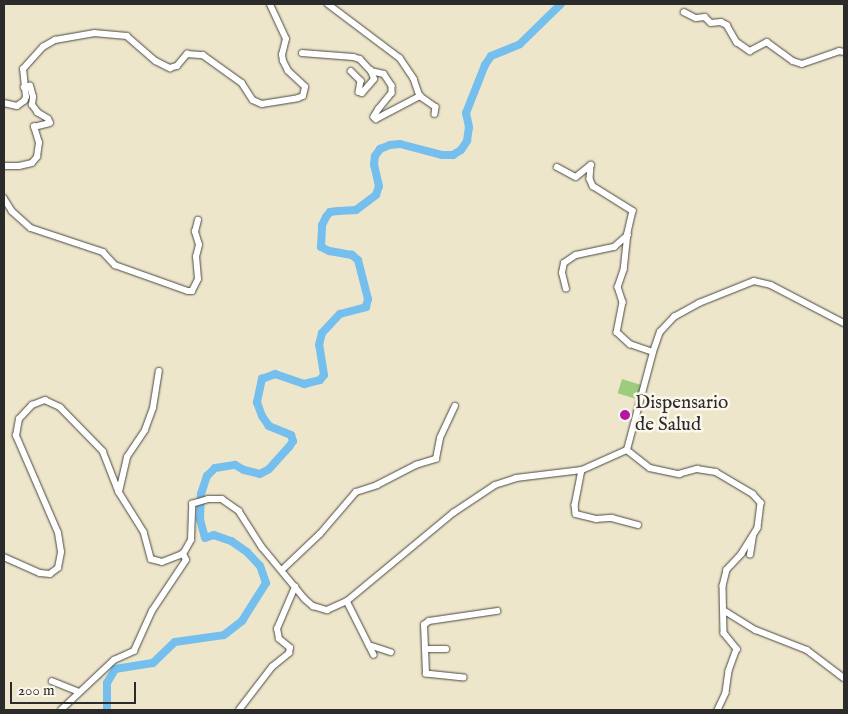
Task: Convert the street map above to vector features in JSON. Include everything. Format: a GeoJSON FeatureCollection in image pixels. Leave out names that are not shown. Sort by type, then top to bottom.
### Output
{"type":"FeatureCollection","features":[{"type":"Feature","properties":{"kind":"street"},"geometry":{"type":"LineString","coordinates":[[4,103],[11,106],[22,104],[26,97],[23,69],[43,47],[55,40],[94,33],[127,36],[156,61],[170,68],[177,66],[187,54],[203,54],[242,82],[253,100],[262,104],[298,98],[303,96],[305,87],[288,70],[283,61],[282,54],[286,39],[270,4]]}},
{"type":"Feature","properties":{"kind":"street"},"geometry":{"type":"LineString","coordinates":[[328,4],[400,58],[414,79],[420,96],[436,107],[435,114]]}},
{"type":"Feature","properties":{"kind":"street"},"geometry":{"type":"LineString","coordinates":[[684,12],[696,18],[705,17],[711,24],[721,22],[727,25],[737,42],[750,51],[767,42],[793,61],[802,64],[839,51],[844,52]]}},
{"type":"Feature","properties":{"kind":"street"},"geometry":{"type":"LineString","coordinates":[[302,53],[353,57],[360,60],[371,71],[374,79],[362,93],[359,92],[361,81],[351,71]]}},
{"type":"Feature","properties":{"kind":"street"},"geometry":{"type":"LineString","coordinates":[[371,71],[384,74],[392,86],[392,93],[374,117],[376,119],[420,96]]}},
{"type":"Feature","properties":{"kind":"street"},"geometry":{"type":"LineString","coordinates":[[4,166],[19,166],[32,163],[37,157],[39,143],[34,127],[50,123],[32,105],[33,96],[30,86],[24,88]]}},
{"type":"Feature","properties":{"kind":"street"},"geometry":{"type":"LineString","coordinates":[[557,167],[576,177],[592,165],[590,179],[593,186],[633,211],[624,270],[618,287],[623,302],[617,332],[630,344],[653,352]]}},
{"type":"Feature","properties":{"kind":"street"},"geometry":{"type":"LineString","coordinates":[[4,198],[12,211],[31,228],[103,252],[115,265],[188,291],[192,291],[198,279],[196,257],[199,245],[196,232],[198,220]]}},
{"type":"Feature","properties":{"kind":"street"},"geometry":{"type":"LineString","coordinates":[[566,289],[562,273],[564,262],[576,255],[614,247],[628,234]]}},
{"type":"Feature","properties":{"kind":"street"},"geometry":{"type":"LineString","coordinates":[[627,450],[660,332],[674,317],[699,303],[754,281],[771,285],[844,323]]}},
{"type":"Feature","properties":{"kind":"street"},"geometry":{"type":"LineString","coordinates":[[119,492],[127,457],[145,430],[153,408],[159,371]]}},
{"type":"Feature","properties":{"kind":"street"},"geometry":{"type":"LineString","coordinates":[[4,557],[40,573],[50,574],[58,568],[61,552],[58,533],[16,436],[19,420],[32,405],[45,400],[60,407],[104,451],[119,492],[144,532],[151,559],[162,562],[183,554],[190,540],[192,504],[197,501],[222,498],[239,511],[254,535],[305,599],[319,609],[327,610],[347,601],[454,513],[495,484],[516,478],[582,470],[627,450]]}},
{"type":"Feature","properties":{"kind":"street"},"geometry":{"type":"LineString","coordinates":[[282,570],[320,534],[356,492],[378,485],[416,465],[436,459],[440,438],[455,406]]}},
{"type":"Feature","properties":{"kind":"street"},"geometry":{"type":"LineString","coordinates":[[627,450],[650,468],[679,474],[697,469],[708,470],[759,499],[761,505],[760,521],[753,536],[727,570],[723,586],[724,633],[736,649],[726,693],[718,710]]}},
{"type":"Feature","properties":{"kind":"street"},"geometry":{"type":"LineString","coordinates":[[582,470],[575,505],[576,514],[596,519],[612,518],[638,525]]}},
{"type":"Feature","properties":{"kind":"street"},"geometry":{"type":"LineString","coordinates":[[750,555],[753,536]]}},
{"type":"Feature","properties":{"kind":"street"},"geometry":{"type":"LineString","coordinates":[[61,710],[114,660],[134,651],[152,611],[186,560],[183,554]]}},
{"type":"Feature","properties":{"kind":"street"},"geometry":{"type":"LineString","coordinates":[[239,710],[272,666],[289,653],[290,648],[280,640],[277,629],[295,587]]}},
{"type":"Feature","properties":{"kind":"street"},"geometry":{"type":"LineString","coordinates":[[347,601],[374,654]]}},
{"type":"Feature","properties":{"kind":"street"},"geometry":{"type":"LineString","coordinates":[[464,678],[426,674],[424,625],[428,621],[497,611]]}},
{"type":"Feature","properties":{"kind":"street"},"geometry":{"type":"LineString","coordinates":[[725,611],[756,630],[807,650],[844,678]]}},
{"type":"Feature","properties":{"kind":"street"},"geometry":{"type":"LineString","coordinates":[[368,644],[391,652]]}},
{"type":"Feature","properties":{"kind":"street"},"geometry":{"type":"LineString","coordinates":[[425,650],[446,649]]}},
{"type":"Feature","properties":{"kind":"street"},"geometry":{"type":"LineString","coordinates":[[52,681],[80,692]]}},
{"type":"Feature","properties":{"kind":"green space"},"geometry":{"type":"Polygon","coordinates":[[[622,379],[642,385],[638,399],[618,393],[622,379]]]}},
{"type":"Feature","properties":{"kind":"waterway"},"geometry":{"type":"LineString","coordinates":[[107,710],[107,683],[115,669],[153,663],[175,642],[224,635],[242,621],[266,583],[260,566],[247,552],[231,541],[214,535],[205,538],[200,519],[201,494],[207,476],[215,468],[235,465],[244,470],[260,474],[269,469],[289,447],[293,441],[291,435],[269,426],[262,416],[257,402],[262,379],[275,374],[304,384],[320,380],[324,375],[319,345],[322,333],[340,314],[366,307],[368,299],[358,260],[352,255],[329,251],[321,247],[322,225],[326,217],[330,212],[356,210],[376,195],[379,186],[374,165],[375,156],[380,149],[400,144],[442,155],[453,155],[461,150],[467,141],[469,127],[466,113],[485,65],[491,56],[520,44],[561,4]]}},
{"type":"Feature","properties":{"kind":"place","name":"Dispensario de Salud"},"geometry":{"type":"Point","coordinates":[625,415]}}]}
